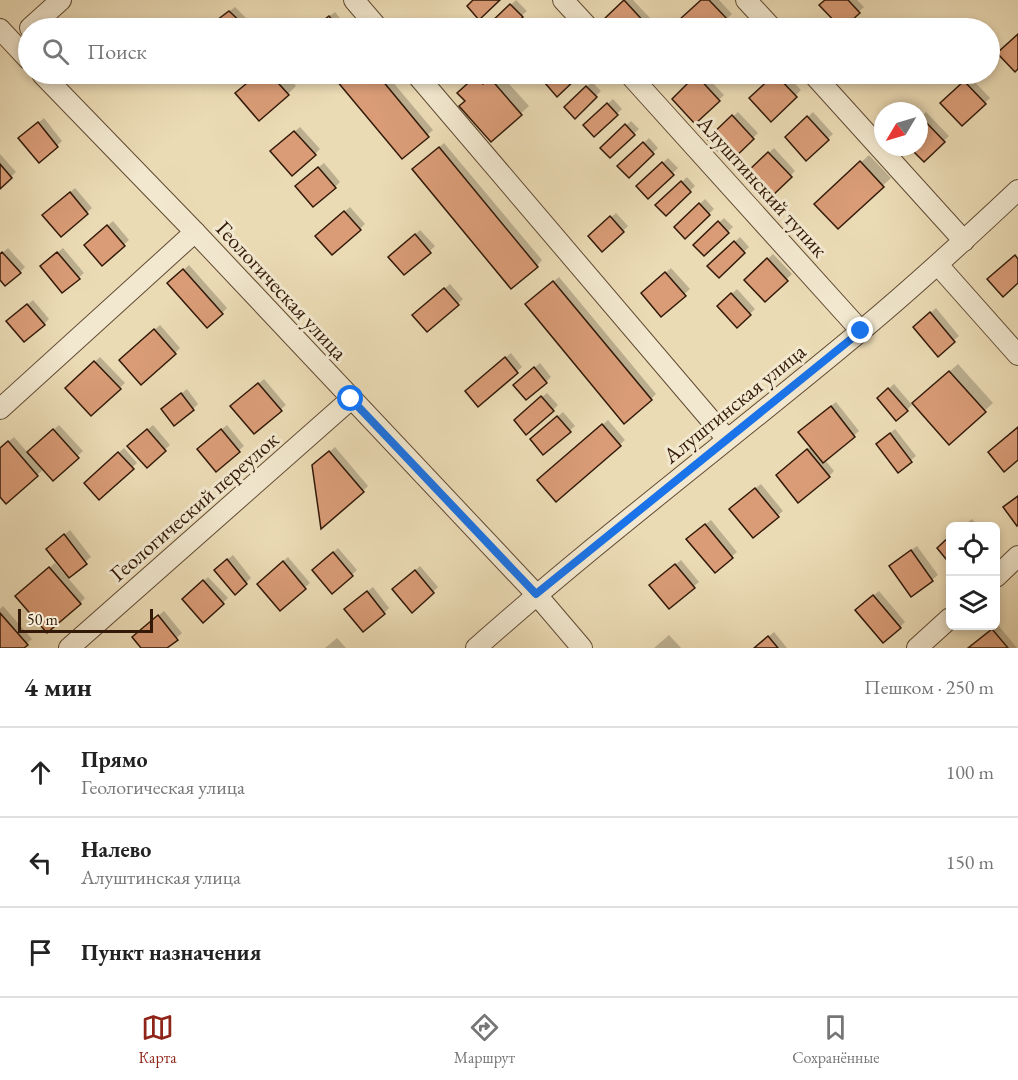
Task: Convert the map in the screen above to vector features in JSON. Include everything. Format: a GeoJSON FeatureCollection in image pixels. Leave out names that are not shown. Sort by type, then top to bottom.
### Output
{"type":"FeatureCollection","features":[{"type":"Feature","properties":{"kind":"street"},"geometry":{"type":"LineString","coordinates":[[41,18],[61,0]]}},
{"type":"Feature","properties":{"kind":"street"},"geometry":{"type":"LineString","coordinates":[[354,0],[369,18]]}},
{"type":"Feature","properties":{"kind":"street"},"geometry":{"type":"LineString","coordinates":[[563,0],[580,18]]}},
{"type":"Feature","properties":{"kind":"street"},"geometry":{"type":"LineString","coordinates":[[746,0],[763,18]]}},
{"type":"Feature","properties":{"kind":"street"},"geometry":{"type":"LineString","coordinates":[[0,29],[7,50],[18,40]]}},
{"type":"Feature","properties":{"kind":"street","name":"Геологическая улица"},"geometry":{"type":"LineString","coordinates":[[52,84],[195,232],[536,594],[582,648]]}},
{"type":"Feature","properties":{"kind":"street"},"geometry":{"type":"LineString","coordinates":[[424,84],[727,440]]}},
{"type":"Feature","properties":{"kind":"street","name":"Алуштинский тупик"},"geometry":{"type":"LineString","coordinates":[[638,84],[861,331]]}},
{"type":"Feature","properties":{"kind":"street"},"geometry":{"type":"LineString","coordinates":[[822,84],[964,241]]}},
{"type":"Feature","properties":{"kind":"street","name":"Алуштинская улица"},"geometry":{"type":"LineString","coordinates":[[476,648],[536,594],[861,331],[938,265],[1018,190]]}},
{"type":"Feature","properties":{"kind":"street"},"geometry":{"type":"LineString","coordinates":[[0,409],[195,232]]}},
{"type":"Feature","properties":{"kind":"street"},"geometry":{"type":"LineString","coordinates":[[938,265],[1018,355]]}},
{"type":"Feature","properties":{"kind":"street","name":"Геологический переулок"},"geometry":{"type":"LineString","coordinates":[[69,648],[351,399]]}},
{"type":"Feature","properties":{"kind":"street"},"geometry":{"type":"LineString","coordinates":[[997,576],[1018,556]]}},
{"type":"Feature","properties":{"kind":"street"},"geometry":{"type":"LineString","coordinates":[[917,648],[946,622]]}},
{"type":"Feature","properties":{"kind":"building"},"geometry":{"type":"Polygon","coordinates":[[[473,0],[500,0],[481,18],[477,18],[467,6],[473,0]]]}},
{"type":"Feature","properties":{"kind":"building"},"geometry":{"type":"Polygon","coordinates":[[[624,0],[640,18],[605,18],[624,0]]]}},
{"type":"Feature","properties":{"kind":"building"},"geometry":{"type":"Polygon","coordinates":[[[701,0],[709,0],[726,18],[681,18],[701,0]]]}},
{"type":"Feature","properties":{"kind":"building"},"geometry":{"type":"Polygon","coordinates":[[[825,0],[848,0],[860,13],[854,18],[831,18],[819,5],[825,0]]]}},
{"type":"Feature","properties":{"kind":"building"},"geometry":{"type":"Polygon","coordinates":[[[510,4],[523,17],[522,18],[495,18],[510,4]]]}},
{"type":"Feature","properties":{"kind":"building"},"geometry":{"type":"Polygon","coordinates":[[[229,11],[236,18],[220,18],[229,11]]]}},
{"type":"Feature","properties":{"kind":"building"},"geometry":{"type":"Polygon","coordinates":[[[1018,34],[1018,69],[1015,72],[1000,56],[1000,50],[1018,34]]]}},
{"type":"Feature","properties":{"kind":"building"},"geometry":{"type":"Polygon","coordinates":[[[246,84],[279,84],[289,95],[259,121],[235,93],[246,84]]]}},
{"type":"Feature","properties":{"kind":"building"},"geometry":{"type":"Polygon","coordinates":[[[339,84],[385,84],[429,137],[402,159],[339,84]]]}},
{"type":"Feature","properties":{"kind":"building"},"geometry":{"type":"Polygon","coordinates":[[[467,84],[495,84],[522,115],[491,142],[459,106],[465,101],[457,93],[467,84]]]}},
{"type":"Feature","properties":{"kind":"building"},"geometry":{"type":"Polygon","coordinates":[[[546,84],[571,84],[557,97],[546,84]]]}},
{"type":"Feature","properties":{"kind":"building"},"geometry":{"type":"Polygon","coordinates":[[[687,84],[704,84],[720,101],[695,124],[672,99],[687,84]]]}},
{"type":"Feature","properties":{"kind":"building"},"geometry":{"type":"Polygon","coordinates":[[[764,84],[785,84],[797,97],[771,122],[749,98],[764,84]]]}},
{"type":"Feature","properties":{"kind":"building"},"geometry":{"type":"Polygon","coordinates":[[[961,84],[967,84],[986,104],[962,126],[940,103],[961,84]]]}},
{"type":"Feature","properties":{"kind":"building"},"geometry":{"type":"Polygon","coordinates":[[[586,86],[597,97],[575,119],[564,107],[586,86]]]}},
{"type":"Feature","properties":{"kind":"building"},"geometry":{"type":"Polygon","coordinates":[[[607,103],[618,115],[594,137],[583,125],[607,103]]]}},
{"type":"Feature","properties":{"kind":"building"},"geometry":{"type":"Polygon","coordinates":[[[732,115],[754,139],[729,163],[707,139],[732,115]]]}},
{"type":"Feature","properties":{"kind":"building"},"geometry":{"type":"Polygon","coordinates":[[[807,116],[829,140],[806,161],[785,137],[807,116]]]}},
{"type":"Feature","properties":{"kind":"building"},"geometry":{"type":"Polygon","coordinates":[[[38,122],[58,147],[39,163],[18,138],[38,122]]]}},
{"type":"Feature","properties":{"kind":"building"},"geometry":{"type":"Polygon","coordinates":[[[625,124],[635,135],[610,158],[600,148],[625,124]]]}},
{"type":"Feature","properties":{"kind":"building"},"geometry":{"type":"Polygon","coordinates":[[[928,124],[945,142],[924,162],[918,156],[928,156],[928,124]]]}},
{"type":"Feature","properties":{"kind":"building"},"geometry":{"type":"Polygon","coordinates":[[[294,131],[316,155],[292,176],[270,151],[294,131]]]}},
{"type":"Feature","properties":{"kind":"building"},"geometry":{"type":"Polygon","coordinates":[[[643,142],[654,154],[629,178],[617,166],[643,142]]]}},
{"type":"Feature","properties":{"kind":"building"},"geometry":{"type":"Polygon","coordinates":[[[439,147],[538,267],[511,289],[412,169],[439,147]]]}},
{"type":"Feature","properties":{"kind":"building"},"geometry":{"type":"Polygon","coordinates":[[[768,152],[792,177],[770,198],[746,173],[768,152]]]}},
{"type":"Feature","properties":{"kind":"building"},"geometry":{"type":"Polygon","coordinates":[[[860,161],[884,187],[838,229],[814,204],[860,161]]]}},
{"type":"Feature","properties":{"kind":"building"},"geometry":{"type":"Polygon","coordinates":[[[662,162],[674,175],[648,199],[636,186],[662,162]]]}},
{"type":"Feature","properties":{"kind":"building"},"geometry":{"type":"Polygon","coordinates":[[[0,164],[12,178],[0,189],[0,164]]]}},
{"type":"Feature","properties":{"kind":"building"},"geometry":{"type":"Polygon","coordinates":[[[318,167],[336,188],[313,207],[295,186],[318,167]]]}},
{"type":"Feature","properties":{"kind":"building"},"geometry":{"type":"Polygon","coordinates":[[[681,181],[691,192],[666,216],[655,205],[681,181]]]}},
{"type":"Feature","properties":{"kind":"building"},"geometry":{"type":"Polygon","coordinates":[[[70,192],[88,214],[61,237],[42,215],[70,192]]]}},
{"type":"Feature","properties":{"kind":"building"},"geometry":{"type":"Polygon","coordinates":[[[699,203],[710,215],[685,239],[674,227],[699,203]]]}},
{"type":"Feature","properties":{"kind":"building"},"geometry":{"type":"Polygon","coordinates":[[[344,211],[361,230],[332,255],[315,236],[344,211]]]}},
{"type":"Feature","properties":{"kind":"building"},"geometry":{"type":"Polygon","coordinates":[[[610,216],[624,232],[602,252],[588,236],[610,216]]]}},
{"type":"Feature","properties":{"kind":"building"},"geometry":{"type":"Polygon","coordinates":[[[718,221],[729,233],[704,256],[693,245],[718,221]]]}},
{"type":"Feature","properties":{"kind":"building"},"geometry":{"type":"Polygon","coordinates":[[[107,225],[125,246],[102,266],[84,245],[107,225]]]}},
{"type":"Feature","properties":{"kind":"building"},"geometry":{"type":"Polygon","coordinates":[[[415,234],[431,253],[404,275],[388,257],[415,234]]]}},
{"type":"Feature","properties":{"kind":"building"},"geometry":{"type":"Polygon","coordinates":[[[734,241],[745,253],[719,278],[707,266],[734,241]]]}},
{"type":"Feature","properties":{"kind":"building"},"geometry":{"type":"Polygon","coordinates":[[[2,252],[21,273],[5,286],[0,280],[0,254],[2,252]]]}},
{"type":"Feature","properties":{"kind":"building"},"geometry":{"type":"Polygon","coordinates":[[[57,252],[80,279],[62,293],[40,266],[57,252]]]}},
{"type":"Feature","properties":{"kind":"building"},"geometry":{"type":"Polygon","coordinates":[[[1015,255],[1018,259],[1018,283],[1003,297],[987,279],[1015,255]]]}},
{"type":"Feature","properties":{"kind":"building"},"geometry":{"type":"Polygon","coordinates":[[[767,258],[788,281],[765,302],[744,280],[767,258]]]}},
{"type":"Feature","properties":{"kind":"building"},"geometry":{"type":"Polygon","coordinates":[[[183,269],[223,314],[207,328],[167,283],[183,269]]]}},
{"type":"Feature","properties":{"kind":"building"},"geometry":{"type":"Polygon","coordinates":[[[665,272],[686,296],[661,317],[641,293],[665,272]]]}},
{"type":"Feature","properties":{"kind":"building"},"geometry":{"type":"Polygon","coordinates":[[[553,281],[652,400],[624,424],[525,304],[553,281]]]}},
{"type":"Feature","properties":{"kind":"building"},"geometry":{"type":"Polygon","coordinates":[[[444,288],[459,305],[427,332],[412,315],[444,288]]]}},
{"type":"Feature","properties":{"kind":"building"},"geometry":{"type":"Polygon","coordinates":[[[731,293],[751,315],[737,328],[717,306],[731,293]]]}},
{"type":"Feature","properties":{"kind":"building"},"geometry":{"type":"Polygon","coordinates":[[[27,304],[45,325],[24,342],[6,321],[27,304]]]}},
{"type":"Feature","properties":{"kind":"building"},"geometry":{"type":"Polygon","coordinates":[[[930,312],[955,342],[938,357],[913,327],[930,312]]]}},
{"type":"Feature","properties":{"kind":"building"},"geometry":{"type":"Polygon","coordinates":[[[154,329],[176,354],[141,385],[119,360],[154,329]]]}},
{"type":"Feature","properties":{"kind":"building"},"geometry":{"type":"Polygon","coordinates":[[[505,357],[518,373],[478,407],[465,391],[505,357]]]}},
{"type":"Feature","properties":{"kind":"building"},"geometry":{"type":"Polygon","coordinates":[[[94,361],[121,389],[91,416],[65,388],[94,361]]]}},
{"type":"Feature","properties":{"kind":"building"},"geometry":{"type":"Polygon","coordinates":[[[534,367],[547,383],[526,400],[513,385],[534,367]]]}},
{"type":"Feature","properties":{"kind":"building"},"geometry":{"type":"Polygon","coordinates":[[[949,371],[986,412],[949,445],[912,403],[949,371]]]}},
{"type":"Feature","properties":{"kind":"building"},"geometry":{"type":"Polygon","coordinates":[[[258,383],[282,411],[254,434],[230,406],[258,383]]]}},
{"type":"Feature","properties":{"kind":"building"},"geometry":{"type":"Polygon","coordinates":[[[888,388],[908,411],[896,421],[877,398],[888,388]]]}},
{"type":"Feature","properties":{"kind":"building"},"geometry":{"type":"Polygon","coordinates":[[[181,393],[194,410],[174,426],[161,409],[181,393]]]}},
{"type":"Feature","properties":{"kind":"building"},"geometry":{"type":"Polygon","coordinates":[[[541,396],[554,411],[526,435],[514,420],[541,396]]]}},
{"type":"Feature","properties":{"kind":"building"},"geometry":{"type":"Polygon","coordinates":[[[831,406],[855,437],[823,463],[798,432],[831,406]]]}},
{"type":"Feature","properties":{"kind":"building"},"geometry":{"type":"Polygon","coordinates":[[[557,416],[571,432],[543,455],[530,439],[557,416]]]}},
{"type":"Feature","properties":{"kind":"building"},"geometry":{"type":"Polygon","coordinates":[[[602,424],[621,446],[556,502],[537,480],[602,424]]]}},
{"type":"Feature","properties":{"kind":"building"},"geometry":{"type":"Polygon","coordinates":[[[1018,427],[1018,460],[1004,472],[988,452],[1018,427]]]}},
{"type":"Feature","properties":{"kind":"building"},"geometry":{"type":"Polygon","coordinates":[[[53,429],[79,458],[53,481],[27,452],[53,429]]]}},
{"type":"Feature","properties":{"kind":"building"},"geometry":{"type":"Polygon","coordinates":[[[147,429],[166,451],[147,468],[127,446],[147,429]]]}},
{"type":"Feature","properties":{"kind":"building"},"geometry":{"type":"Polygon","coordinates":[[[221,429],[240,452],[216,472],[197,449],[221,429]]]}},
{"type":"Feature","properties":{"kind":"building"},"geometry":{"type":"Polygon","coordinates":[[[890,433],[912,462],[898,473],[876,444],[890,433]]]}},
{"type":"Feature","properties":{"kind":"building"},"geometry":{"type":"Polygon","coordinates":[[[8,441],[38,476],[6,504],[0,497],[0,448],[8,441]]]}},
{"type":"Feature","properties":{"kind":"building"},"geometry":{"type":"Polygon","coordinates":[[[807,449],[830,477],[798,503],[776,475],[807,449]]]}},
{"type":"Feature","properties":{"kind":"building"},"geometry":{"type":"Polygon","coordinates":[[[329,451],[364,492],[321,529],[312,465],[329,451]]]}},
{"type":"Feature","properties":{"kind":"building"},"geometry":{"type":"Polygon","coordinates":[[[118,452],[134,469],[99,500],[84,483],[118,452]]]}},
{"type":"Feature","properties":{"kind":"building"},"geometry":{"type":"Polygon","coordinates":[[[755,488],[779,517],[753,538],[729,509],[755,488]]]}},
{"type":"Feature","properties":{"kind":"building"},"geometry":{"type":"Polygon","coordinates":[[[1018,496],[1018,525],[1017,526],[1003,507],[1018,496]]]}},
{"type":"Feature","properties":{"kind":"building"},"geometry":{"type":"Polygon","coordinates":[[[705,524],[733,558],[715,573],[686,539],[705,524]]]}},
{"type":"Feature","properties":{"kind":"building"},"geometry":{"type":"Polygon","coordinates":[[[64,534],[87,564],[69,578],[46,549],[64,534]]]}},
{"type":"Feature","properties":{"kind":"building"},"geometry":{"type":"Polygon","coordinates":[[[946,540],[946,559],[937,548],[946,540]]]}},
{"type":"Feature","properties":{"kind":"building"},"geometry":{"type":"Polygon","coordinates":[[[911,550],[933,581],[911,597],[889,566],[911,550]]]}},
{"type":"Feature","properties":{"kind":"building"},"geometry":{"type":"Polygon","coordinates":[[[333,552],[353,576],[332,594],[312,570],[333,552]]]}},
{"type":"Feature","properties":{"kind":"building"},"geometry":{"type":"Polygon","coordinates":[[[227,559],[247,584],[235,595],[214,570],[227,559]]]}},
{"type":"Feature","properties":{"kind":"building"},"geometry":{"type":"Polygon","coordinates":[[[283,561],[306,589],[280,611],[257,584],[283,561]]]}},
{"type":"Feature","properties":{"kind":"building"},"geometry":{"type":"Polygon","coordinates":[[[675,564],[695,588],[669,609],[649,585],[675,564]]]}},
{"type":"Feature","properties":{"kind":"building"},"geometry":{"type":"Polygon","coordinates":[[[49,567],[81,604],[47,633],[15,596],[49,567]]]}},
{"type":"Feature","properties":{"kind":"building"},"geometry":{"type":"Polygon","coordinates":[[[415,570],[434,593],[412,613],[392,589],[415,570]]]}},
{"type":"Feature","properties":{"kind":"building"},"geometry":{"type":"Polygon","coordinates":[[[203,580],[224,604],[203,623],[182,599],[203,580]]]}},
{"type":"Feature","properties":{"kind":"building"},"geometry":{"type":"Polygon","coordinates":[[[367,591],[385,614],[363,632],[344,609],[367,591]]]}},
{"type":"Feature","properties":{"kind":"building"},"geometry":{"type":"Polygon","coordinates":[[[873,595],[901,628],[883,643],[855,610],[873,595]]]}},
{"type":"Feature","properties":{"kind":"building"},"geometry":{"type":"Polygon","coordinates":[[[0,613],[28,645],[24,648],[0,648],[0,613]]]}},
{"type":"Feature","properties":{"kind":"building"},"geometry":{"type":"Polygon","coordinates":[[[158,615],[178,640],[167,648],[141,648],[132,637],[158,615]]]}},
{"type":"Feature","properties":{"kind":"building"},"geometry":{"type":"Polygon","coordinates":[[[993,630],[1008,648],[968,648],[993,630]]]}},
{"type":"Feature","properties":{"kind":"building"},"geometry":{"type":"Polygon","coordinates":[[[768,636],[778,648],[754,648],[768,636]]]}},
{"type":"Feature","properties":{"kind":"route"},"geometry":{"type":"LineString","coordinates":[[351,399],[536,594],[861,331]]}}]}
